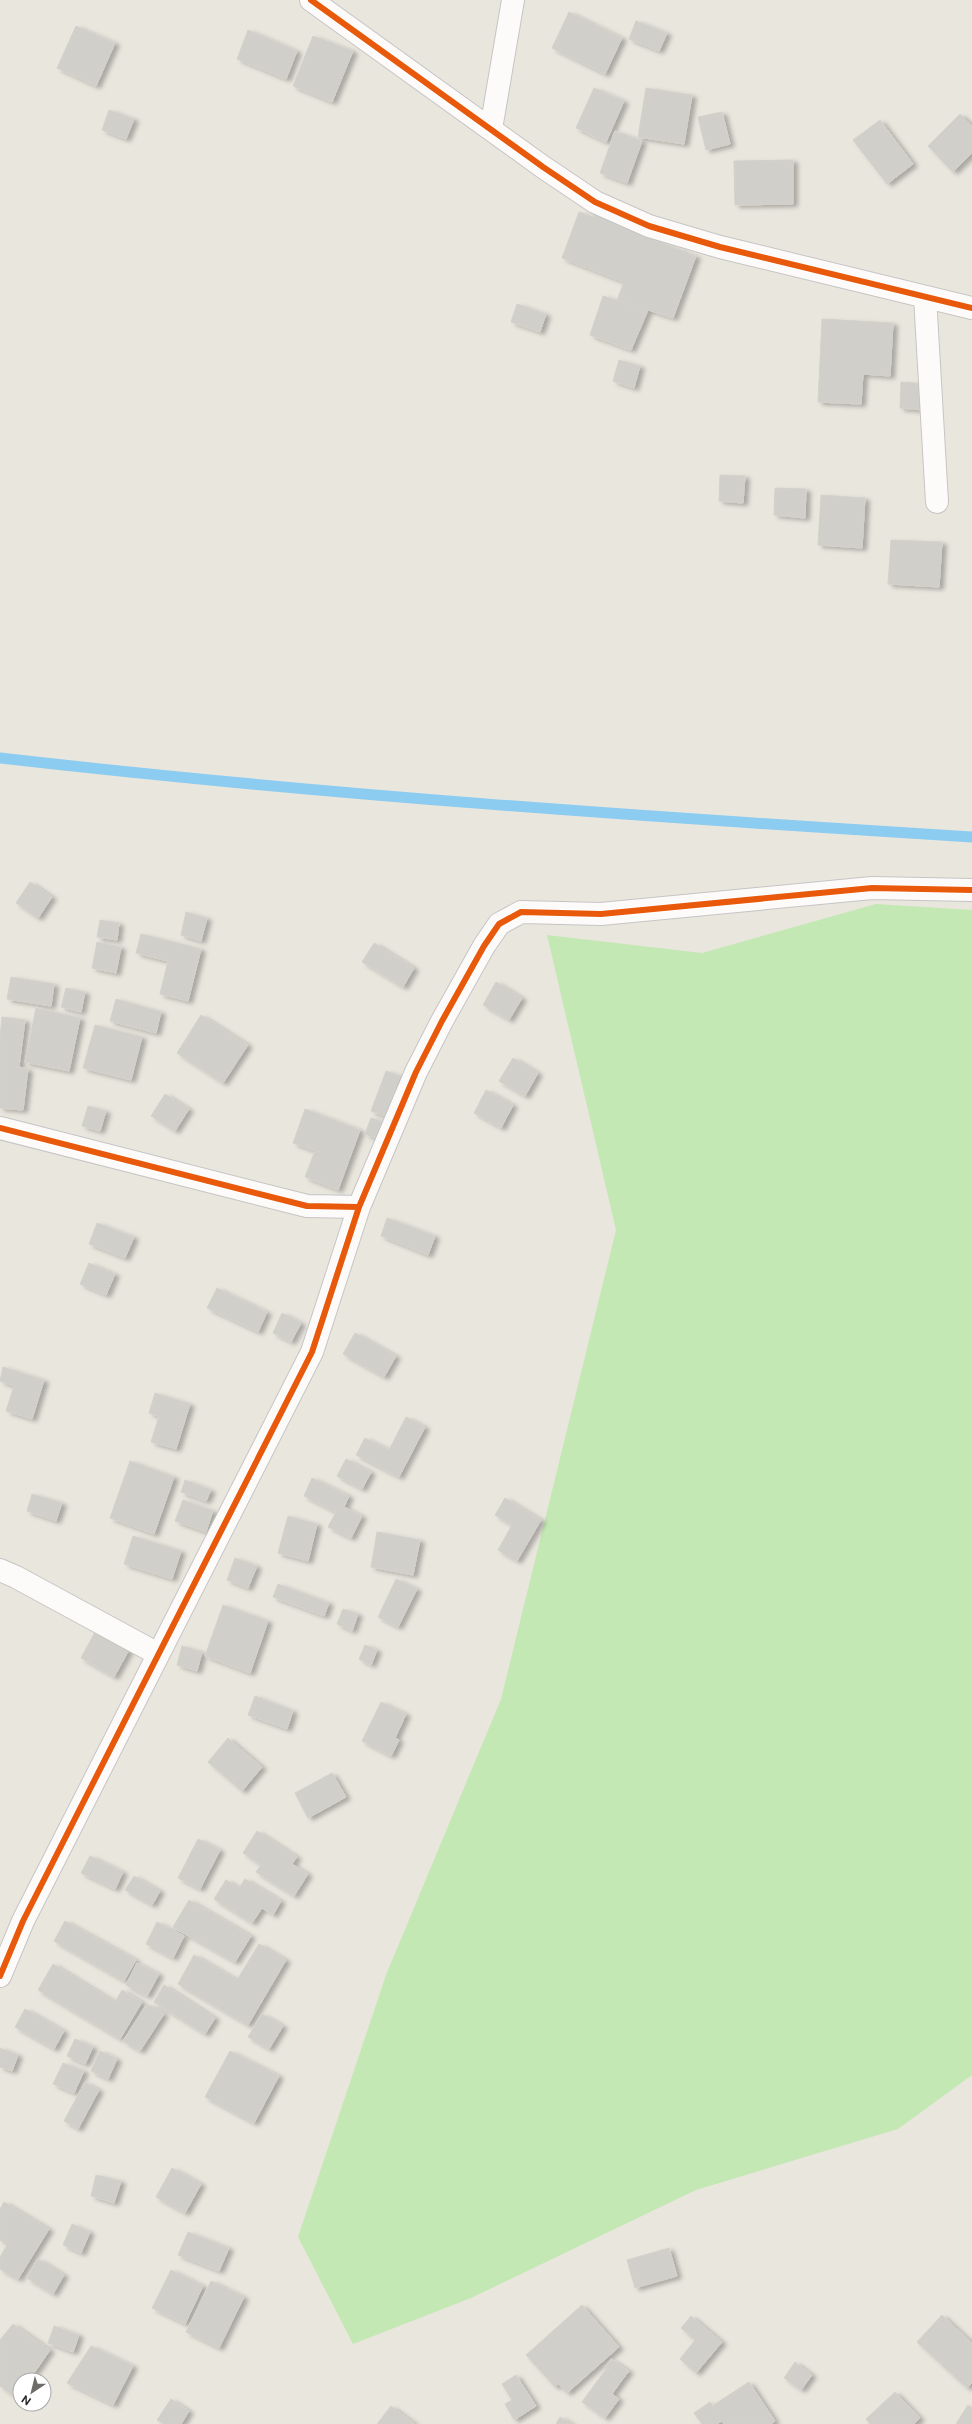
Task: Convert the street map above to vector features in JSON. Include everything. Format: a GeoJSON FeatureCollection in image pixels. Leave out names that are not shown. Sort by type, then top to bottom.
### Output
{"type":"FeatureCollection","features":[{"type":"Feature","properties":{"kind":"street"},"geometry":{"type":"LineString","coordinates":[[312,0],[595,202],[649,226],[720,247],[972,308]]}},
{"type":"Feature","properties":{"kind":"street"},"geometry":{"type":"LineString","coordinates":[[491,129],[513,0]]}},
{"type":"Feature","properties":{"kind":"street"},"geometry":{"type":"LineString","coordinates":[[925,296],[937,502]]}},
{"type":"Feature","properties":{"kind":"street"},"geometry":{"type":"LineString","coordinates":[[0,1976],[23,1921],[312,1352],[359,1207],[416,1072],[484,946],[499,924],[521,912],[601,914],[872,888],[972,890]]}},
{"type":"Feature","properties":{"kind":"street"},"geometry":{"type":"LineString","coordinates":[[0,1128],[307,1206],[359,1207]]}},
{"type":"Feature","properties":{"kind":"street"},"geometry":{"type":"LineString","coordinates":[[0,1570],[16,1577],[158,1654]]}},
{"type":"Feature","properties":{"kind":"green space"},"geometry":{"type":"Polygon","coordinates":[[[876,904],[972,910],[972,2075],[898,2129],[696,2190],[471,2298],[353,2344],[298,2237],[386,1975],[501,1699],[616,1230],[547,935],[702,953],[876,904]]]}},
{"type":"Feature","properties":{"kind":"building"},"geometry":{"type":"Polygon","coordinates":[[[569,12],[622,38],[605,74],[552,48],[569,12]]]}},
{"type":"Feature","properties":{"kind":"building"},"geometry":{"type":"Polygon","coordinates":[[[636,21],[667,33],[659,51],[629,39],[636,21]]]}},
{"type":"Feature","properties":{"kind":"building"},"geometry":{"type":"Polygon","coordinates":[[[76,26],[115,43],[96,86],[57,68],[76,26]]]}},
{"type":"Feature","properties":{"kind":"building"},"geometry":{"type":"Polygon","coordinates":[[[248,30],[297,51],[286,79],[237,59],[248,30]]]}},
{"type":"Feature","properties":{"kind":"building"},"geometry":{"type":"Polygon","coordinates":[[[313,36],[353,51],[332,102],[293,86],[313,36]]]}},
{"type":"Feature","properties":{"kind":"building"},"geometry":{"type":"Polygon","coordinates":[[[594,88],[624,101],[606,142],[576,128],[594,88]]]}},
{"type":"Feature","properties":{"kind":"building"},"geometry":{"type":"Polygon","coordinates":[[[646,88],[692,95],[684,144],[638,137],[646,88]]]}},
{"type":"Feature","properties":{"kind":"building"},"geometry":{"type":"Polygon","coordinates":[[[109,110],[134,119],[126,139],[102,130],[109,110]]]}},
{"type":"Feature","properties":{"kind":"building"},"geometry":{"type":"Polygon","coordinates":[[[722,112],[730,144],[706,150],[698,117],[722,112]]]}},
{"type":"Feature","properties":{"kind":"building"},"geometry":{"type":"Polygon","coordinates":[[[960,114],[972,126],[972,153],[953,172],[928,146],[960,114]]]}},
{"type":"Feature","properties":{"kind":"building"},"geometry":{"type":"Polygon","coordinates":[[[880,120],[913,164],[887,184],[853,140],[880,120]]]}},
{"type":"Feature","properties":{"kind":"building"},"geometry":{"type":"Polygon","coordinates":[[[615,131],[642,141],[627,183],[600,173],[615,131]]]}},
{"type":"Feature","properties":{"kind":"building"},"geometry":{"type":"Polygon","coordinates":[[[793,160],[793,204],[735,205],[734,161],[793,160]]]}},
{"type":"Feature","properties":{"kind":"building"},"geometry":{"type":"Polygon","coordinates":[[[596,209],[632,222],[629,230],[696,256],[673,318],[617,300],[624,282],[562,258],[579,212],[593,217],[596,209]]]}},
{"type":"Feature","properties":{"kind":"building"},"geometry":{"type":"Polygon","coordinates":[[[603,296],[648,310],[631,350],[590,335],[603,296]]]}},
{"type":"Feature","properties":{"kind":"building"},"geometry":{"type":"Polygon","coordinates":[[[517,304],[546,314],[540,332],[511,322],[517,304]]]}},
{"type":"Feature","properties":{"kind":"building"},"geometry":{"type":"Polygon","coordinates":[[[822,319],[893,323],[890,376],[863,374],[861,404],[818,402],[822,319]]]}},
{"type":"Feature","properties":{"kind":"building"},"geometry":{"type":"Polygon","coordinates":[[[619,360],[640,366],[634,388],[613,381],[619,360]]]}},
{"type":"Feature","properties":{"kind":"building"},"geometry":{"type":"Polygon","coordinates":[[[901,382],[926,384],[924,410],[900,408],[901,382]]]}},
{"type":"Feature","properties":{"kind":"building"},"geometry":{"type":"Polygon","coordinates":[[[720,475],[745,476],[743,503],[719,501],[720,475]]]}},
{"type":"Feature","properties":{"kind":"building"},"geometry":{"type":"Polygon","coordinates":[[[775,488],[806,489],[805,518],[774,515],[775,488]]]}},
{"type":"Feature","properties":{"kind":"building"},"geometry":{"type":"Polygon","coordinates":[[[821,495],[865,498],[862,548],[818,545],[821,495]]]}},
{"type":"Feature","properties":{"kind":"building"},"geometry":{"type":"Polygon","coordinates":[[[891,540],[942,542],[939,587],[888,584],[891,540]]]}},
{"type":"Feature","properties":{"kind":"building"},"geometry":{"type":"Polygon","coordinates":[[[30,882],[52,897],[38,918],[16,903],[30,882]]]}},
{"type":"Feature","properties":{"kind":"building"},"geometry":{"type":"Polygon","coordinates":[[[186,912],[207,918],[201,941],[181,935],[186,912]]]}},
{"type":"Feature","properties":{"kind":"building"},"geometry":{"type":"Polygon","coordinates":[[[100,920],[119,923],[117,940],[97,937],[100,920]]]}},
{"type":"Feature","properties":{"kind":"building"},"geometry":{"type":"Polygon","coordinates":[[[141,934],[201,949],[188,1001],[160,994],[168,961],[136,953],[141,934]]]}},
{"type":"Feature","properties":{"kind":"building"},"geometry":{"type":"Polygon","coordinates":[[[97,942],[121,947],[116,973],[92,968],[97,942]]]}},
{"type":"Feature","properties":{"kind":"building"},"geometry":{"type":"Polygon","coordinates":[[[374,943],[414,968],[403,987],[362,962],[374,943]]]}},
{"type":"Feature","properties":{"kind":"building"},"geometry":{"type":"Polygon","coordinates":[[[11,977],[54,984],[51,1006],[7,999],[11,977]]]}},
{"type":"Feature","properties":{"kind":"building"},"geometry":{"type":"Polygon","coordinates":[[[496,982],[522,998],[509,1020],[483,1005],[496,982]]]}},
{"type":"Feature","properties":{"kind":"building"},"geometry":{"type":"Polygon","coordinates":[[[66,988],[85,992],[81,1012],[61,1007],[66,988]]]}},
{"type":"Feature","properties":{"kind":"building"},"geometry":{"type":"Polygon","coordinates":[[[116,999],[161,1012],[156,1033],[110,1021],[116,999]]]}},
{"type":"Feature","properties":{"kind":"building"},"geometry":{"type":"Polygon","coordinates":[[[36,1008],[80,1018],[69,1071],[25,1062],[36,1008]]]}},
{"type":"Feature","properties":{"kind":"building"},"geometry":{"type":"Polygon","coordinates":[[[201,1015],[248,1045],[223,1083],[177,1053],[201,1015]]]}},
{"type":"Feature","properties":{"kind":"building"},"geometry":{"type":"Polygon","coordinates":[[[2,1017],[25,1020],[19,1067],[28,1069],[23,1110],[0,1108],[0,1038],[2,1017]]]}},
{"type":"Feature","properties":{"kind":"building"},"geometry":{"type":"Polygon","coordinates":[[[95,1025],[142,1037],[131,1080],[83,1068],[95,1025]]]}},
{"type":"Feature","properties":{"kind":"building"},"geometry":{"type":"Polygon","coordinates":[[[513,1058],[538,1073],[525,1096],[499,1081],[513,1058]]]}},
{"type":"Feature","properties":{"kind":"building"},"geometry":{"type":"Polygon","coordinates":[[[386,1071],[400,1076],[385,1116],[371,1111],[386,1071]]]}},
{"type":"Feature","properties":{"kind":"building"},"geometry":{"type":"Polygon","coordinates":[[[486,1090],[513,1105],[501,1128],[474,1113],[486,1090]]]}},
{"type":"Feature","properties":{"kind":"building"},"geometry":{"type":"Polygon","coordinates":[[[165,1094],[189,1109],[175,1131],[151,1116],[165,1094]]]}},
{"type":"Feature","properties":{"kind":"building"},"geometry":{"type":"Polygon","coordinates":[[[88,1106],[106,1111],[100,1131],[82,1126],[88,1106]]]}},
{"type":"Feature","properties":{"kind":"building"},"geometry":{"type":"Polygon","coordinates":[[[305,1109],[360,1130],[338,1190],[305,1177],[315,1151],[293,1143],[305,1109]]]}},
{"type":"Feature","properties":{"kind":"building"},"geometry":{"type":"Polygon","coordinates":[[[371,1118],[386,1123],[380,1140],[365,1134],[371,1118]]]}},
{"type":"Feature","properties":{"kind":"building"},"geometry":{"type":"Polygon","coordinates":[[[387,1218],[435,1236],[428,1255],[381,1236],[387,1218]]]}},
{"type":"Feature","properties":{"kind":"building"},"geometry":{"type":"Polygon","coordinates":[[[97,1223],[134,1237],[125,1258],[89,1244],[97,1223]]]}},
{"type":"Feature","properties":{"kind":"building"},"geometry":{"type":"Polygon","coordinates":[[[89,1263],[115,1274],[106,1295],[80,1284],[89,1263]]]}},
{"type":"Feature","properties":{"kind":"building"},"geometry":{"type":"Polygon","coordinates":[[[217,1288],[267,1312],[258,1332],[207,1308],[217,1288]]]}},
{"type":"Feature","properties":{"kind":"building"},"geometry":{"type":"Polygon","coordinates":[[[282,1313],[301,1323],[291,1342],[273,1333],[282,1313]]]}},
{"type":"Feature","properties":{"kind":"building"},"geometry":{"type":"Polygon","coordinates":[[[355,1333],[396,1356],[384,1377],[343,1354],[355,1333]]]}},
{"type":"Feature","properties":{"kind":"building"},"geometry":{"type":"Polygon","coordinates":[[[3,1367],[44,1380],[32,1419],[6,1411],[14,1386],[0,1381],[3,1367]]]}},
{"type":"Feature","properties":{"kind":"building"},"geometry":{"type":"Polygon","coordinates":[[[155,1393],[190,1404],[176,1449],[151,1442],[159,1416],[149,1413],[155,1393]]]}},
{"type":"Feature","properties":{"kind":"building"},"geometry":{"type":"Polygon","coordinates":[[[406,1417],[425,1427],[399,1477],[356,1455],[365,1438],[389,1450],[406,1417]]]}},
{"type":"Feature","properties":{"kind":"building"},"geometry":{"type":"Polygon","coordinates":[[[346,1459],[371,1472],[362,1489],[337,1476],[346,1459]]]}},
{"type":"Feature","properties":{"kind":"building"},"geometry":{"type":"Polygon","coordinates":[[[130,1461],[174,1477],[154,1534],[110,1518],[130,1461]]]}},
{"type":"Feature","properties":{"kind":"building"},"geometry":{"type":"Polygon","coordinates":[[[312,1478],[349,1496],[344,1507],[362,1516],[351,1538],[328,1527],[336,1512],[304,1496],[312,1478]]]}},
{"type":"Feature","properties":{"kind":"building"},"geometry":{"type":"Polygon","coordinates":[[[185,1480],[211,1490],[206,1501],[181,1492],[185,1480]]]}},
{"type":"Feature","properties":{"kind":"building"},"geometry":{"type":"Polygon","coordinates":[[[32,1494],[62,1503],[56,1521],[27,1511],[32,1494]]]}},
{"type":"Feature","properties":{"kind":"building"},"geometry":{"type":"Polygon","coordinates":[[[505,1498],[541,1520],[517,1561],[498,1550],[512,1525],[495,1515],[505,1498]]]}},
{"type":"Feature","properties":{"kind":"building"},"geometry":{"type":"Polygon","coordinates":[[[183,1500],[213,1511],[206,1532],[175,1521],[183,1500]]]}},
{"type":"Feature","properties":{"kind":"building"},"geometry":{"type":"Polygon","coordinates":[[[288,1516],[317,1524],[308,1561],[278,1553],[288,1516]]]}},
{"type":"Feature","properties":{"kind":"building"},"geometry":{"type":"Polygon","coordinates":[[[377,1532],[420,1540],[413,1575],[371,1567],[377,1532]]]}},
{"type":"Feature","properties":{"kind":"building"},"geometry":{"type":"Polygon","coordinates":[[[133,1536],[181,1551],[172,1579],[124,1564],[133,1536]]]}},
{"type":"Feature","properties":{"kind":"building"},"geometry":{"type":"Polygon","coordinates":[[[235,1558],[257,1566],[248,1588],[227,1580],[235,1558]]]}},
{"type":"Feature","properties":{"kind":"building"},"geometry":{"type":"Polygon","coordinates":[[[396,1579],[417,1589],[398,1627],[378,1617],[396,1579]]]}},
{"type":"Feature","properties":{"kind":"building"},"geometry":{"type":"Polygon","coordinates":[[[278,1584],[329,1603],[324,1616],[273,1597],[278,1584]]]}},
{"type":"Feature","properties":{"kind":"building"},"geometry":{"type":"Polygon","coordinates":[[[223,1605],[268,1621],[250,1673],[205,1656],[223,1605]]]}},
{"type":"Feature","properties":{"kind":"building"},"geometry":{"type":"Polygon","coordinates":[[[343,1609],[358,1614],[352,1631],[337,1624],[343,1609]]]}},
{"type":"Feature","properties":{"kind":"building"},"geometry":{"type":"Polygon","coordinates":[[[95,1632],[129,1650],[114,1677],[81,1658],[95,1632]]]}},
{"type":"Feature","properties":{"kind":"building"},"geometry":{"type":"Polygon","coordinates":[[[365,1645],[377,1650],[371,1665],[359,1659],[365,1645]]]}},
{"type":"Feature","properties":{"kind":"building"},"geometry":{"type":"Polygon","coordinates":[[[182,1646],[202,1652],[197,1671],[177,1665],[182,1646]]]}},
{"type":"Feature","properties":{"kind":"building"},"geometry":{"type":"Polygon","coordinates":[[[255,1696],[293,1711],[287,1729],[248,1715],[255,1696]]]}},
{"type":"Feature","properties":{"kind":"building"},"geometry":{"type":"Polygon","coordinates":[[[381,1702],[406,1714],[395,1738],[399,1740],[391,1756],[362,1741],[381,1702]]]}},
{"type":"Feature","properties":{"kind":"building"},"geometry":{"type":"Polygon","coordinates":[[[228,1738],[262,1767],[242,1791],[208,1762],[228,1738]]]}},
{"type":"Feature","properties":{"kind":"building"},"geometry":{"type":"Polygon","coordinates":[[[332,1773],[346,1797],[308,1818],[295,1793],[332,1773]]]}},
{"type":"Feature","properties":{"kind":"building"},"geometry":{"type":"Polygon","coordinates":[[[257,1831],[297,1857],[292,1864],[308,1874],[294,1896],[256,1872],[261,1865],[243,1853],[257,1831]]]}},
{"type":"Feature","properties":{"kind":"building"},"geometry":{"type":"Polygon","coordinates":[[[198,1839],[220,1850],[200,1889],[178,1878],[198,1839]]]}},
{"type":"Feature","properties":{"kind":"building"},"geometry":{"type":"Polygon","coordinates":[[[90,1856],[123,1872],[115,1889],[81,1873],[90,1856]]]}},
{"type":"Feature","properties":{"kind":"building"},"geometry":{"type":"Polygon","coordinates":[[[134,1876],[160,1891],[152,1905],[125,1890],[134,1876]]]}},
{"type":"Feature","properties":{"kind":"building"},"geometry":{"type":"Polygon","coordinates":[[[245,1879],[281,1901],[273,1915],[262,1908],[252,1923],[214,1899],[226,1880],[239,1888],[245,1879]]]}},
{"type":"Feature","properties":{"kind":"building"},"geometry":{"type":"Polygon","coordinates":[[[189,1900],[251,1936],[235,1962],[173,1927],[189,1900]]]}},
{"type":"Feature","properties":{"kind":"building"},"geometry":{"type":"Polygon","coordinates":[[[65,1921],[136,1960],[124,1981],[54,1941],[65,1921]]]}},
{"type":"Feature","properties":{"kind":"building"},"geometry":{"type":"Polygon","coordinates":[[[157,1922],[184,1936],[173,1958],[146,1944],[157,1922]]]}},
{"type":"Feature","properties":{"kind":"building"},"geometry":{"type":"Polygon","coordinates":[[[259,1944],[286,1960],[248,2025],[178,1984],[194,1955],[237,1980],[259,1944]]]}},
{"type":"Feature","properties":{"kind":"building"},"geometry":{"type":"Polygon","coordinates":[[[137,1963],[159,1974],[147,1996],[126,1985],[137,1963]]]}},
{"type":"Feature","properties":{"kind":"building"},"geometry":{"type":"Polygon","coordinates":[[[53,1964],[115,2002],[122,1990],[142,2002],[120,2039],[38,1990],[53,1964]]]}},
{"type":"Feature","properties":{"kind":"building"},"geometry":{"type":"Polygon","coordinates":[[[164,1985],[215,2018],[205,2034],[154,2002],[164,1985]]]}},
{"type":"Feature","properties":{"kind":"building"},"geometry":{"type":"Polygon","coordinates":[[[147,2004],[164,2014],[140,2051],[123,2041],[147,2004]]]}},
{"type":"Feature","properties":{"kind":"building"},"geometry":{"type":"Polygon","coordinates":[[[25,2009],[64,2031],[54,2049],[15,2027],[25,2009]]]}},
{"type":"Feature","properties":{"kind":"building"},"geometry":{"type":"Polygon","coordinates":[[[262,2014],[283,2026],[269,2049],[248,2037],[262,2014]]]}},
{"type":"Feature","properties":{"kind":"building"},"geometry":{"type":"Polygon","coordinates":[[[75,2039],[93,2047],[85,2064],[67,2056],[75,2039]]]}},
{"type":"Feature","properties":{"kind":"building"},"geometry":{"type":"Polygon","coordinates":[[[0,2048],[18,2055],[12,2071],[0,2067],[0,2048]]]}},
{"type":"Feature","properties":{"kind":"building"},"geometry":{"type":"Polygon","coordinates":[[[100,2051],[117,2059],[108,2079],[91,2071],[100,2051]]]}},
{"type":"Feature","properties":{"kind":"building"},"geometry":{"type":"Polygon","coordinates":[[[230,2051],[279,2076],[254,2123],[205,2097],[230,2051]]]}},
{"type":"Feature","properties":{"kind":"building"},"geometry":{"type":"Polygon","coordinates":[[[63,2063],[84,2071],[74,2093],[53,2084],[63,2063]]]}},
{"type":"Feature","properties":{"kind":"building"},"geometry":{"type":"Polygon","coordinates":[[[85,2082],[99,2090],[78,2129],[64,2121],[85,2082]]]}},
{"type":"Feature","properties":{"kind":"building"},"geometry":{"type":"Polygon","coordinates":[[[172,2168],[201,2184],[185,2213],[156,2197],[172,2168]]]}},
{"type":"Feature","properties":{"kind":"building"},"geometry":{"type":"Polygon","coordinates":[[[96,2175],[121,2181],[114,2203],[91,2196],[96,2175]]]}},
{"type":"Feature","properties":{"kind":"building"},"geometry":{"type":"Polygon","coordinates":[[[4,2202],[49,2229],[18,2279],[0,2269],[0,2257],[7,2245],[0,2240],[0,2209],[4,2202]]]}},
{"type":"Feature","properties":{"kind":"building"},"geometry":{"type":"Polygon","coordinates":[[[72,2224],[90,2232],[81,2253],[63,2245],[72,2224]]]}},
{"type":"Feature","properties":{"kind":"building"},"geometry":{"type":"Polygon","coordinates":[[[188,2232],[229,2248],[219,2271],[178,2255],[188,2232]]]}},
{"type":"Feature","properties":{"kind":"building"},"geometry":{"type":"Polygon","coordinates":[[[669,2248],[677,2276],[635,2288],[627,2260],[669,2248]]]}},
{"type":"Feature","properties":{"kind":"building"},"geometry":{"type":"Polygon","coordinates":[[[38,2259],[64,2275],[53,2294],[27,2278],[38,2259]]]}},
{"type":"Feature","properties":{"kind":"building"},"geometry":{"type":"Polygon","coordinates":[[[171,2270],[203,2286],[185,2324],[152,2308],[171,2270]]]}},
{"type":"Feature","properties":{"kind":"building"},"geometry":{"type":"Polygon","coordinates":[[[211,2281],[244,2297],[219,2348],[186,2332],[211,2281]]]}},
{"type":"Feature","properties":{"kind":"building"},"geometry":{"type":"Polygon","coordinates":[[[582,2305],[619,2347],[567,2393],[558,2384],[555,2387],[526,2355],[582,2305]]]}},
{"type":"Feature","properties":{"kind":"building"},"geometry":{"type":"Polygon","coordinates":[[[942,2315],[972,2343],[972,2383],[967,2388],[917,2342],[942,2315]]]}},
{"type":"Feature","properties":{"kind":"building"},"geometry":{"type":"Polygon","coordinates":[[[691,2316],[722,2342],[696,2373],[680,2359],[695,2340],[681,2328],[691,2316]]]}},
{"type":"Feature","properties":{"kind":"building"},"geometry":{"type":"Polygon","coordinates":[[[13,2324],[50,2350],[35,2372],[12,2372],[12,2394],[0,2386],[0,2340],[13,2324]]]}},
{"type":"Feature","properties":{"kind":"building"},"geometry":{"type":"Polygon","coordinates":[[[54,2326],[79,2335],[73,2352],[48,2343],[54,2326]]]}},
{"type":"Feature","properties":{"kind":"building"},"geometry":{"type":"Polygon","coordinates":[[[91,2346],[133,2366],[113,2405],[67,2383],[91,2346]]]}},
{"type":"Feature","properties":{"kind":"building"},"geometry":{"type":"Polygon","coordinates":[[[611,2359],[629,2371],[622,2380],[605,2367],[611,2359]]]}},
{"type":"Feature","properties":{"kind":"building"},"geometry":{"type":"Polygon","coordinates":[[[795,2362],[812,2375],[801,2390],[784,2378],[795,2362]]]}},
{"type":"Feature","properties":{"kind":"building"},"geometry":{"type":"Polygon","coordinates":[[[606,2369],[622,2380],[612,2394],[619,2399],[605,2418],[582,2402],[606,2369]]]}},
{"type":"Feature","properties":{"kind":"building"},"geometry":{"type":"Polygon","coordinates":[[[516,2375],[536,2406],[514,2420],[505,2404],[512,2400],[502,2384],[516,2375]]]}},
{"type":"Feature","properties":{"kind":"building"},"geometry":{"type":"Polygon","coordinates":[[[749,2382],[775,2421],[771,2424],[724,2424],[712,2406],[749,2382]]]}},
{"type":"Feature","properties":{"kind":"building"},"geometry":{"type":"Polygon","coordinates":[[[895,2392],[920,2418],[914,2424],[870,2424],[866,2419],[895,2392]]]}},
{"type":"Feature","properties":{"kind":"building"},"geometry":{"type":"Polygon","coordinates":[[[171,2399],[189,2411],[181,2424],[164,2424],[157,2420],[171,2399]]]}},
{"type":"Feature","properties":{"kind":"building"},"geometry":{"type":"Polygon","coordinates":[[[710,2402],[722,2421],[717,2424],[702,2424],[694,2413],[710,2402]]]}},
{"type":"Feature","properties":{"kind":"building"},"geometry":{"type":"Polygon","coordinates":[[[968,2405],[972,2408],[972,2424],[956,2424],[968,2405]]]}},
{"type":"Feature","properties":{"kind":"building"},"geometry":{"type":"Polygon","coordinates":[[[391,2406],[415,2424],[377,2424],[391,2406]]]}},
{"type":"Feature","properties":{"kind":"building"},"geometry":{"type":"Polygon","coordinates":[[[560,2417],[572,2424],[556,2424],[560,2417]]]}},
{"type":"Feature","properties":{"kind":"waterway"},"geometry":{"type":"LineString","coordinates":[[0,758],[243,783],[486,804],[972,837]]}},
{"type":"Feature","properties":{"kind":"cycle path"},"geometry":{"type":"LineString","coordinates":[[311,0],[543,167],[595,202],[649,226],[720,247],[972,308]]}},
{"type":"Feature","properties":{"kind":"cycle path"},"geometry":{"type":"LineString","coordinates":[[359,1207],[416,1072],[442,1021],[484,946],[499,924],[521,912],[601,914],[872,888],[972,890]]}},
{"type":"Feature","properties":{"kind":"cycle path"},"geometry":{"type":"LineString","coordinates":[[0,1128],[307,1206],[359,1207],[312,1352],[23,1921],[0,1976]]}}]}
